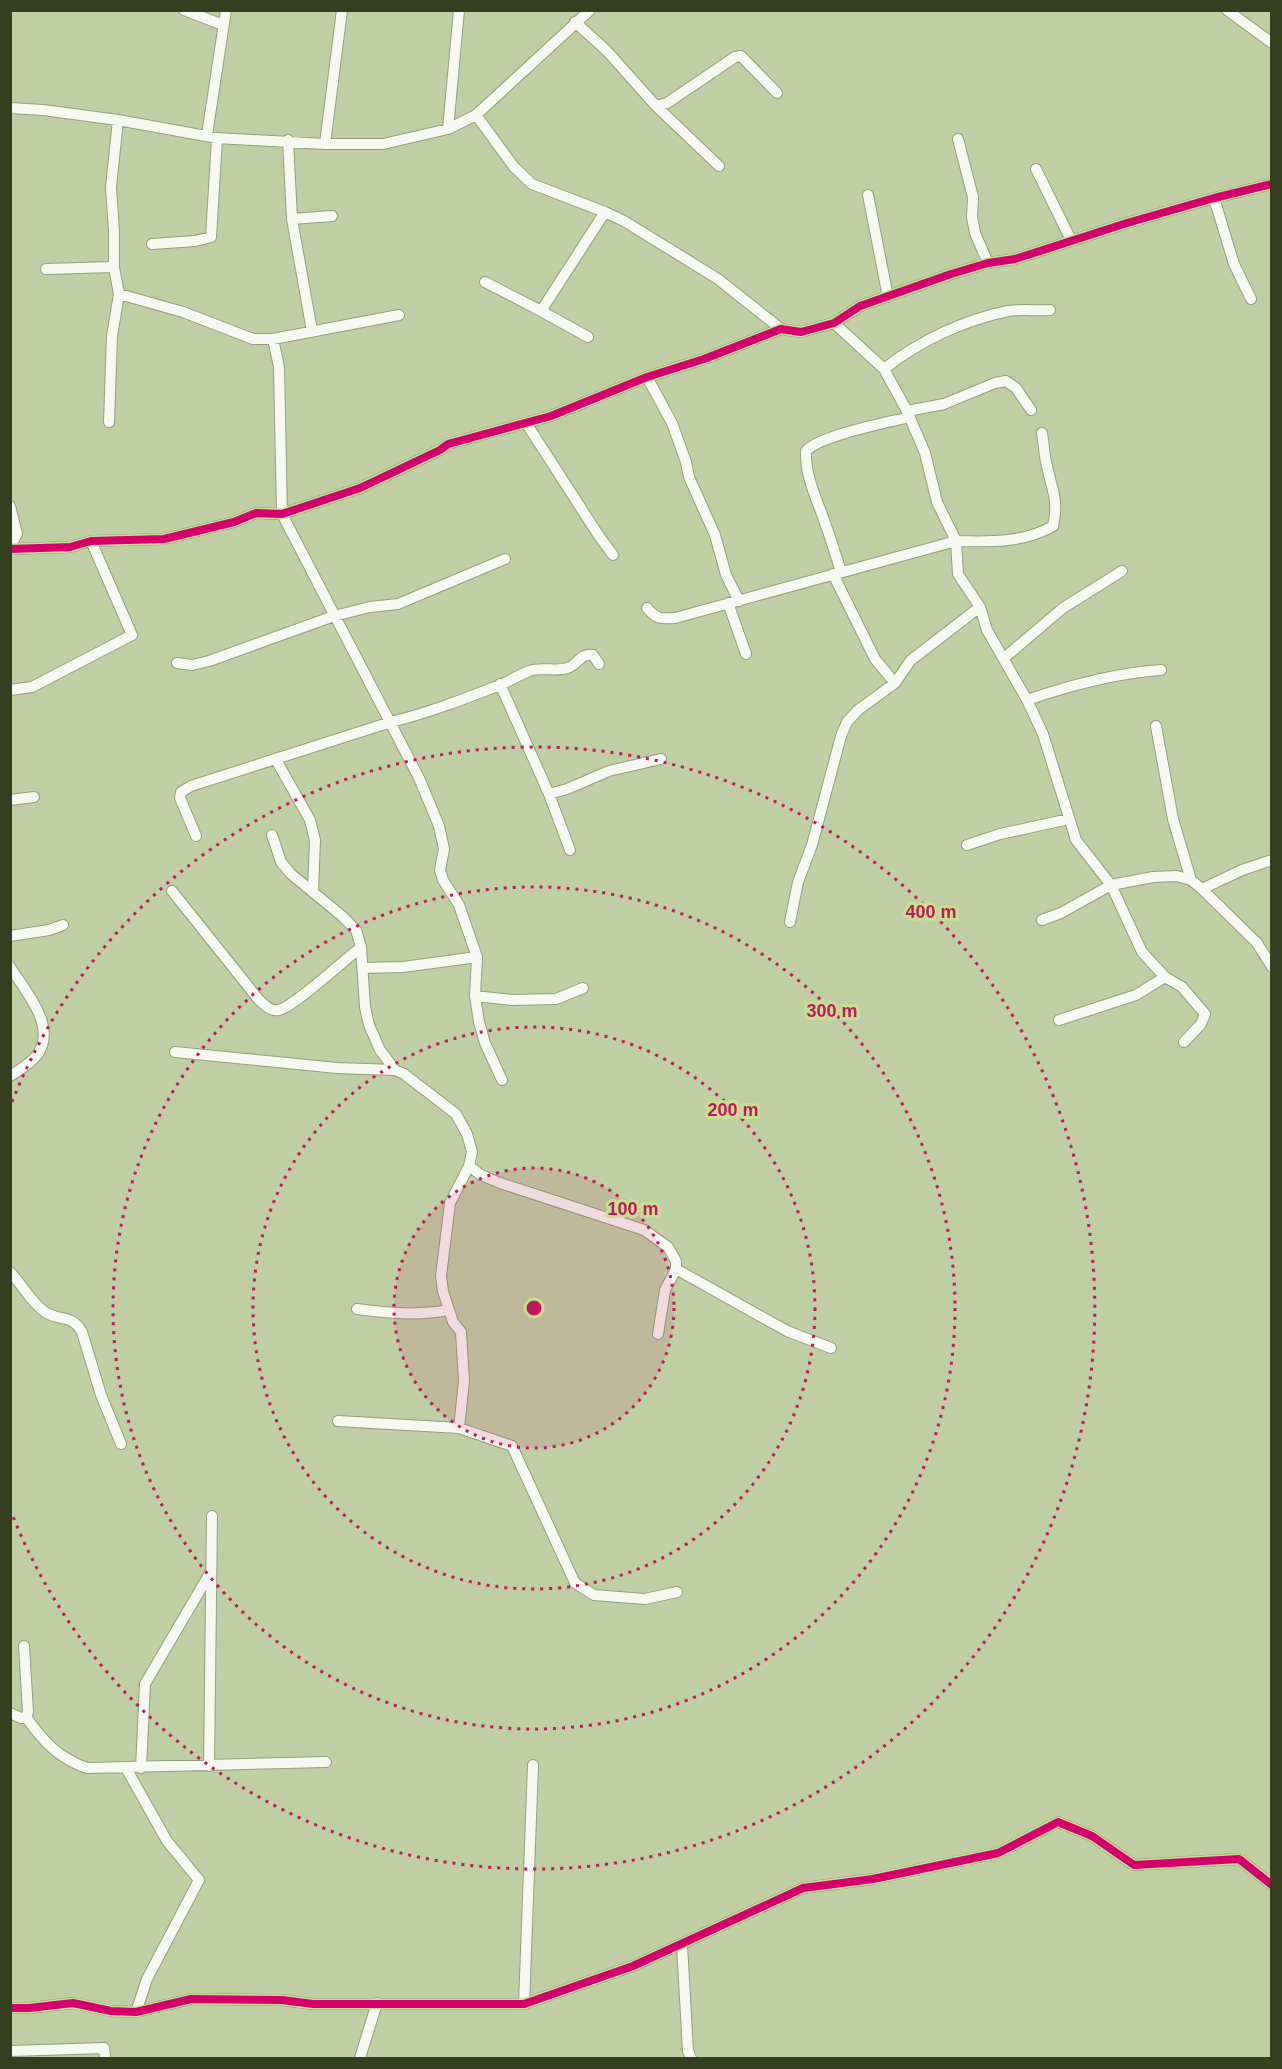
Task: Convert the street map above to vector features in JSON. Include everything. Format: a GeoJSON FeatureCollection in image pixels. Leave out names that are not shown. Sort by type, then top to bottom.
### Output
{"type":"FeatureCollection","features":[{"type":"Feature","properties":{"kind":"street"},"geometry":{"type":"LineString","coordinates":[[184,10],[223,25]]}},
{"type":"Feature","properties":{"kind":"street"},"geometry":{"type":"LineString","coordinates":[[152,244],[195,241],[211,237],[212,136],[226,10]]}},
{"type":"Feature","properties":{"kind":"street"},"geometry":{"type":"LineString","coordinates":[[325,144],[342,10]]}},
{"type":"Feature","properties":{"kind":"street"},"geometry":{"type":"LineString","coordinates":[[448,129],[459,10]]}},
{"type":"Feature","properties":{"kind":"street"},"geometry":{"type":"LineString","coordinates":[[10,108],[118,120],[212,136],[325,144],[383,144],[448,129],[476,115],[590,10]]}},
{"type":"Feature","properties":{"kind":"street"},"geometry":{"type":"LineString","coordinates":[[1230,11],[1272,43]]}},
{"type":"Feature","properties":{"kind":"street"},"geometry":{"type":"LineString","coordinates":[[575,22],[607,51],[656,106],[719,166]]}},
{"type":"Feature","properties":{"kind":"street"},"geometry":{"type":"LineString","coordinates":[[656,106],[667,103],[735,57],[741,56],[752,70],[777,93]]}},
{"type":"Feature","properties":{"kind":"street"},"geometry":{"type":"LineString","coordinates":[[476,115],[514,167],[532,184],[624,221],[718,279],[781,329]]}},
{"type":"Feature","properties":{"kind":"street"},"geometry":{"type":"LineString","coordinates":[[109,422],[112,336],[118,294],[114,267],[111,187],[118,120]]}},
{"type":"Feature","properties":{"kind":"street"},"geometry":{"type":"LineString","coordinates":[[958,139],[973,196],[972,217],[975,233],[988,263]]}},
{"type":"Feature","properties":{"kind":"street"},"geometry":{"type":"LineString","coordinates":[[288,140],[292,219],[312,332]]}},
{"type":"Feature","properties":{"kind":"street"},"geometry":{"type":"LineString","coordinates":[[1036,170],[1071,240]]}},
{"type":"Feature","properties":{"kind":"street"},"geometry":{"type":"LineString","coordinates":[[10,506],[17,534],[10,548],[70,547],[91,541],[164,539],[234,522],[256,513],[282,514],[360,488],[448,444],[551,416],[647,377],[704,359],[781,329],[801,332],[834,323],[860,306],[951,274],[988,263],[1015,260],[1071,240],[1214,198],[1272,184]]}},
{"type":"Feature","properties":{"kind":"street"},"geometry":{"type":"LineString","coordinates":[[868,195],[888,297]]}},
{"type":"Feature","properties":{"kind":"street"},"geometry":{"type":"LineString","coordinates":[[1214,198],[1234,264],[1251,299]]}},
{"type":"Feature","properties":{"kind":"street"},"geometry":{"type":"LineString","coordinates":[[541,311],[605,212]]}},
{"type":"Feature","properties":{"kind":"street"},"geometry":{"type":"LineString","coordinates":[[292,219],[332,216]]}},
{"type":"Feature","properties":{"kind":"street"},"geometry":{"type":"LineString","coordinates":[[46,269],[114,267]]}},
{"type":"Feature","properties":{"kind":"street"},"geometry":{"type":"LineString","coordinates":[[485,282],[588,337]]}},
{"type":"Feature","properties":{"kind":"street"},"geometry":{"type":"LineString","coordinates":[[118,294],[183,312],[253,339],[273,339],[399,315]]}},
{"type":"Feature","properties":{"kind":"street"},"geometry":{"type":"LineString","coordinates":[[884,369],[906,354],[970,321],[1009,311],[1050,310]]}},
{"type":"Feature","properties":{"kind":"street"},"geometry":{"type":"LineString","coordinates":[[834,323],[884,369],[908,414],[924,453],[937,502],[956,541],[958,574],[980,607],[987,630],[1027,700],[1043,735],[1061,786],[1076,840],[1111,885],[1142,952],[1165,977],[1182,987],[1205,1014],[1201,1024],[1184,1042]]}},
{"type":"Feature","properties":{"kind":"street"},"geometry":{"type":"LineString","coordinates":[[273,339],[279,367],[282,514],[391,722],[419,778],[439,826],[444,849],[440,870],[442,880],[459,905],[477,957],[475,996],[485,1043],[502,1080]]}},
{"type":"Feature","properties":{"kind":"street"},"geometry":{"type":"LineString","coordinates":[[647,377],[672,423],[689,477],[715,535],[746,654]]}},
{"type":"Feature","properties":{"kind":"street"},"geometry":{"type":"LineString","coordinates":[[895,683],[875,659],[837,573],[829,533],[810,483],[806,451],[810,446],[832,438],[944,404],[995,383],[1006,381],[1016,388],[1031,410]]}},
{"type":"Feature","properties":{"kind":"street"},"geometry":{"type":"LineString","coordinates":[[526,423],[613,555]]}},
{"type":"Feature","properties":{"kind":"street"},"geometry":{"type":"LineString","coordinates":[[647,608],[655,617],[675,618],[956,541],[988,542],[1033,536],[1053,526],[1056,512],[1056,496],[1047,466],[1042,433]]}},
{"type":"Feature","properties":{"kind":"street"},"geometry":{"type":"LineString","coordinates":[[10,690],[32,687],[132,635],[91,541]]}},
{"type":"Feature","properties":{"kind":"street"},"geometry":{"type":"LineString","coordinates":[[177,663],[192,665],[209,661],[334,616],[398,603],[505,559]]}},
{"type":"Feature","properties":{"kind":"street"},"geometry":{"type":"LineString","coordinates":[[1004,658],[1063,608],[1122,571]]}},
{"type":"Feature","properties":{"kind":"street"},"geometry":{"type":"LineString","coordinates":[[790,922],[798,882],[812,845],[841,736],[847,722],[858,710],[895,683],[911,660],[980,607]]}},
{"type":"Feature","properties":{"kind":"street"},"geometry":{"type":"LineString","coordinates":[[196,836],[180,798],[181,792],[192,786],[391,722],[417,716],[532,670],[570,667],[579,658],[588,654],[593,655],[599,664]]}},
{"type":"Feature","properties":{"kind":"street"},"geometry":{"type":"LineString","coordinates":[[1027,700],[1106,678],[1161,670]]}},
{"type":"Feature","properties":{"kind":"street"},"geometry":{"type":"LineString","coordinates":[[500,684],[549,794],[570,850]]}},
{"type":"Feature","properties":{"kind":"street"},"geometry":{"type":"LineString","coordinates":[[1156,726],[1173,819],[1191,880]]}},
{"type":"Feature","properties":{"kind":"street"},"geometry":{"type":"LineString","coordinates":[[549,794],[609,771],[661,759]]}},
{"type":"Feature","properties":{"kind":"street"},"geometry":{"type":"LineString","coordinates":[[276,760],[310,820],[315,840],[314,891]]}},
{"type":"Feature","properties":{"kind":"street"},"geometry":{"type":"LineString","coordinates":[[10,800],[34,797]]}},
{"type":"Feature","properties":{"kind":"street"},"geometry":{"type":"LineString","coordinates":[[967,844],[1000,834],[1069,819]]}},
{"type":"Feature","properties":{"kind":"street"},"geometry":{"type":"LineString","coordinates":[[272,835],[281,862],[291,874],[314,891],[356,930],[361,947],[363,988],[369,1025],[380,1050],[395,1070]]}},
{"type":"Feature","properties":{"kind":"street"},"geometry":{"type":"LineString","coordinates":[[1202,889],[1242,870],[1272,860]]}},
{"type":"Feature","properties":{"kind":"street"},"geometry":{"type":"LineString","coordinates":[[1042,920],[1061,913],[1111,885],[1153,877],[1176,876],[1191,880],[1202,889],[1257,943],[1272,967]]}},
{"type":"Feature","properties":{"kind":"street"},"geometry":{"type":"LineString","coordinates":[[172,891],[259,1000],[272,1010],[281,1010],[361,947]]}},
{"type":"Feature","properties":{"kind":"street"},"geometry":{"type":"LineString","coordinates":[[10,936],[49,930],[63,924]]}},
{"type":"Feature","properties":{"kind":"street"},"geometry":{"type":"LineString","coordinates":[[363,968],[403,967],[477,957]]}},
{"type":"Feature","properties":{"kind":"street"},"geometry":{"type":"LineString","coordinates":[[10,967],[41,1018],[44,1033],[39,1054],[10,1076]]}},
{"type":"Feature","properties":{"kind":"street"},"geometry":{"type":"LineString","coordinates":[[1059,1020],[1136,995],[1165,977]]}},
{"type":"Feature","properties":{"kind":"street"},"geometry":{"type":"LineString","coordinates":[[475,996],[512,1000],[556,999],[583,988]]}},
{"type":"Feature","properties":{"kind":"street"},"geometry":{"type":"LineString","coordinates":[[175,1052],[338,1068],[395,1070],[404,1074],[456,1114],[467,1134],[472,1152],[469,1166],[450,1203],[443,1250],[442,1284],[453,1322],[461,1332],[464,1381],[459,1428]]}},
{"type":"Feature","properties":{"kind":"street"},"geometry":{"type":"LineString","coordinates":[[469,1166],[481,1175],[500,1183],[644,1230],[668,1247],[676,1261],[676,1269],[665,1290],[658,1334]]}},
{"type":"Feature","properties":{"kind":"street"},"geometry":{"type":"LineString","coordinates":[[676,1269],[787,1331],[831,1348]]}},
{"type":"Feature","properties":{"kind":"street"},"geometry":{"type":"LineString","coordinates":[[10,1272],[44,1312],[73,1320],[78,1324],[101,1395],[121,1444]]}},
{"type":"Feature","properties":{"kind":"street"},"geometry":{"type":"LineString","coordinates":[[357,1309],[398,1314],[424,1314],[449,1310]]}},
{"type":"Feature","properties":{"kind":"street"},"geometry":{"type":"LineString","coordinates":[[338,1420],[459,1428],[512,1446],[575,1583],[594,1595],[604,1596],[645,1599],[677,1592]]}},
{"type":"Feature","properties":{"kind":"street"},"geometry":{"type":"LineString","coordinates":[[209,1766],[212,1516]]}},
{"type":"Feature","properties":{"kind":"street"},"geometry":{"type":"LineString","coordinates":[[141,1768],[145,1684],[211,1570]]}},
{"type":"Feature","properties":{"kind":"street"},"geometry":{"type":"LineString","coordinates":[[24,1646],[28,1699],[26,1717],[41,1738],[69,1762],[87,1768],[141,1768],[326,1762]]}},
{"type":"Feature","properties":{"kind":"street"},"geometry":{"type":"LineString","coordinates":[[10,1713],[21,1718],[26,1717]]}},
{"type":"Feature","properties":{"kind":"street"},"geometry":{"type":"LineString","coordinates":[[524,2004],[533,1765]]}},
{"type":"Feature","properties":{"kind":"street"},"geometry":{"type":"LineString","coordinates":[[126,1768],[167,1841],[199,1880],[147,1979],[135,2012]]}},
{"type":"Feature","properties":{"kind":"street"},"geometry":{"type":"LineString","coordinates":[[10,2008],[73,2003],[111,2011],[135,2012],[190,1999],[282,2000],[313,2004],[524,2004],[633,1966],[803,1888],[873,1879],[998,1853],[1058,1822],[1092,1836],[1134,1865],[1239,1859],[1272,1885]]}},
{"type":"Feature","properties":{"kind":"street"},"geometry":{"type":"LineString","coordinates":[[682,1945],[688,2051],[691,2058]]}},
{"type":"Feature","properties":{"kind":"street"},"geometry":{"type":"LineString","coordinates":[[360,2058],[377,2003]]}},
{"type":"Feature","properties":{"kind":"street"},"geometry":{"type":"LineString","coordinates":[[10,2050],[104,2048],[105,2058]]}},
{"type":"Feature","properties":{"kind":"cycle path"},"geometry":{"type":"LineString","coordinates":[[10,549],[70,547],[91,541],[164,539],[234,522],[256,513],[282,514],[360,488],[448,444],[551,416],[647,377],[704,359],[781,329],[801,332],[834,323],[860,306],[951,274],[988,263],[1015,259],[1127,223],[1272,184]]}},
{"type":"Feature","properties":{"kind":"cycle path"},"geometry":{"type":"LineString","coordinates":[[10,2008],[73,2003],[111,2011],[136,2012],[191,1999],[282,2000],[313,2004],[524,2004],[633,1966],[803,1888],[873,1879],[998,1853],[1058,1822],[1092,1836],[1134,1865],[1239,1859],[1272,1885]]}}]}
